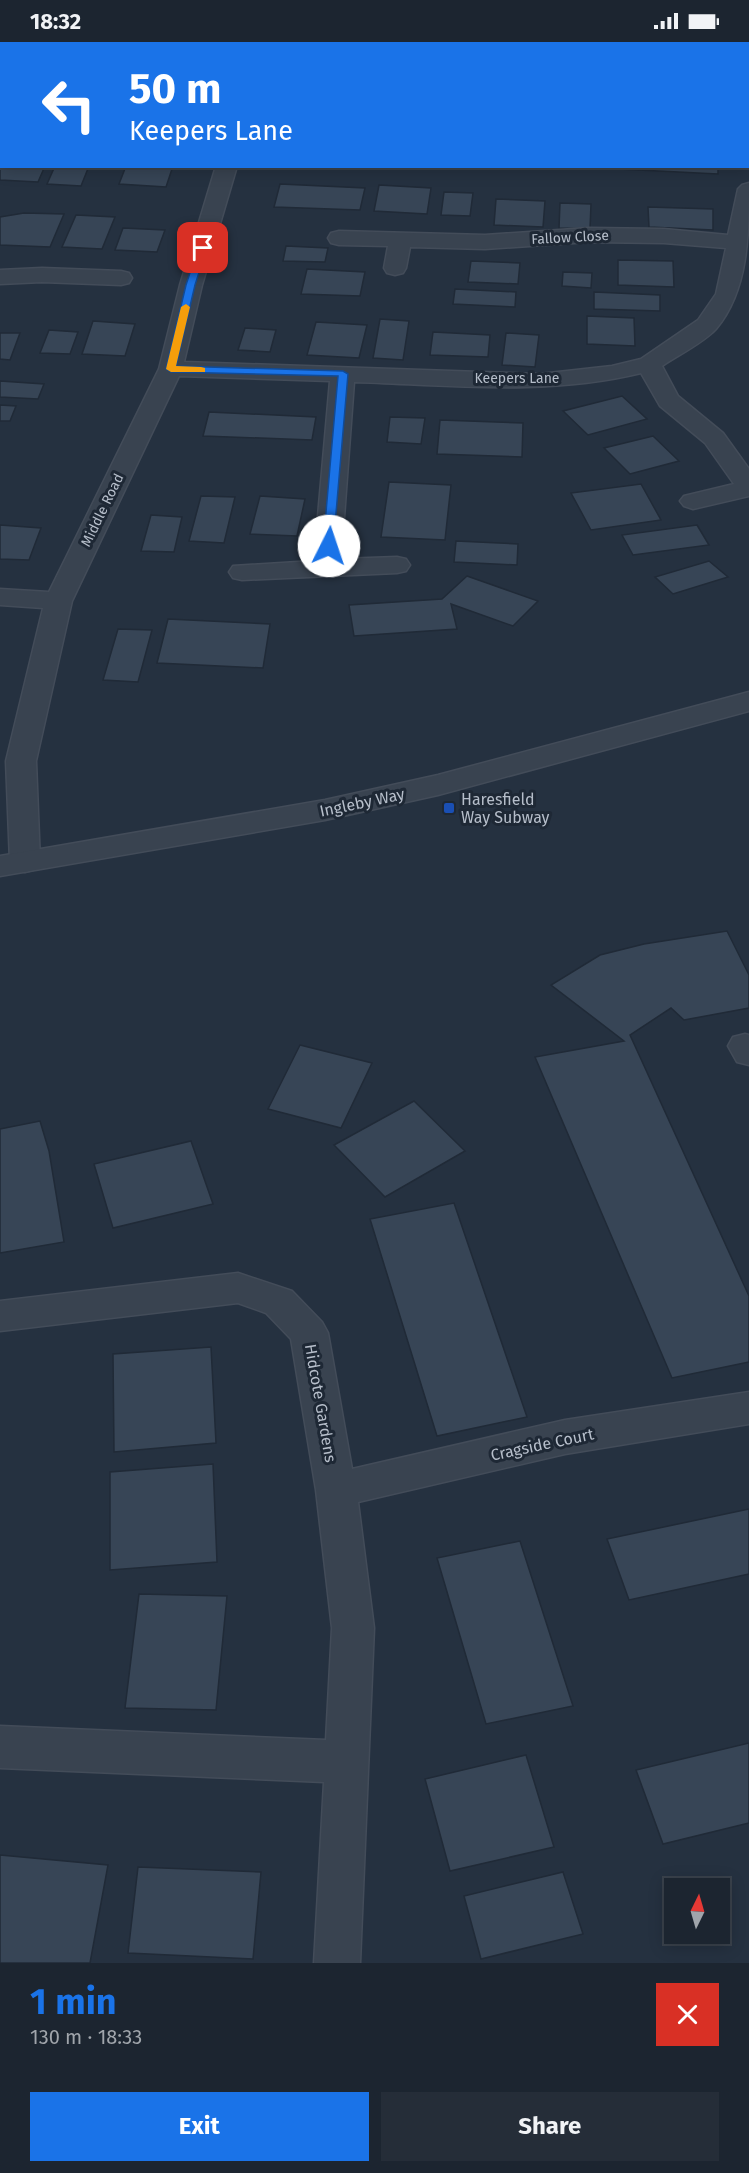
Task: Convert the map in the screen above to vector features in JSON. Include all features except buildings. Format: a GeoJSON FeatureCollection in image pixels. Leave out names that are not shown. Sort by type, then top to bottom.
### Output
{"type":"FeatureCollection","features":[{"type":"Feature","properties":{"kind":"street","name":"Middle Road"},"geometry":{"type":"LineString","coordinates":[[13,864],[21,761],[58,601],[171,369],[191,285],[226,168]]}},
{"type":"Feature","properties":{"kind":"street","name":"Keepers Lane"},"geometry":{"type":"LineString","coordinates":[[171,369],[540,381],[612,373],[649,363],[707,325],[738,295],[740,243],[749,189]]}},
{"type":"Feature","properties":{"kind":"street","name":"Fallow Close"},"geometry":{"type":"LineString","coordinates":[[339,238],[485,242],[589,235],[664,236],[740,243]]}},
{"type":"Feature","properties":{"kind":"street"},"geometry":{"type":"LineString","coordinates":[[395,268],[400,240]]}},
{"type":"Feature","properties":{"kind":"street"},"geometry":{"type":"LineString","coordinates":[[66,299],[77,276]]}},
{"type":"Feature","properties":{"kind":"street"},"geometry":{"type":"LineString","coordinates":[[0,277],[121,278]]}},
{"type":"Feature","properties":{"kind":"street"},"geometry":{"type":"LineString","coordinates":[[649,363],[656,381],[669,401],[714,438],[749,487],[693,501]]}},
{"type":"Feature","properties":{"kind":"street"},"geometry":{"type":"LineString","coordinates":[[327,568],[343,374]]}},
{"type":"Feature","properties":{"kind":"street"},"geometry":{"type":"LineString","coordinates":[[242,572],[397,565]]}},
{"type":"Feature","properties":{"kind":"street"},"geometry":{"type":"LineString","coordinates":[[0,597],[58,601]]}},
{"type":"Feature","properties":{"kind":"street","name":"Ingleby Way"},"geometry":{"type":"LineString","coordinates":[[13,864],[325,810],[427,788],[718,711],[749,700]]}},
{"type":"Feature","properties":{"kind":"street","name":"Hidcote Gardens"},"geometry":{"type":"LineString","coordinates":[[0,1316],[238,1288],[279,1302],[309,1333],[336,1490],[353,1629],[337,1963]]}},
{"type":"Feature","properties":{"kind":"street","name":"Cragside Court"},"geometry":{"type":"LineString","coordinates":[[336,1490],[565,1437],[749,1408]]}},
{"type":"Feature","properties":{"kind":"street"},"geometry":{"type":"LineString","coordinates":[[0,1747],[346,1762]]}},
{"type":"Feature","properties":{"kind":"slow traffic"},"geometry":{"type":"LineString","coordinates":[[186,307],[171,369],[201,370]]}},
{"type":"Feature","properties":{"kind":"place","name":"Haresfield Way Subway"},"geometry":{"type":"Point","coordinates":[449,808]}},
{"type":"Feature","properties":{"kind":"route"},"geometry":{"type":"LineString","coordinates":[[203,248],[191,285],[171,369],[343,374],[329,546]]}}]}
